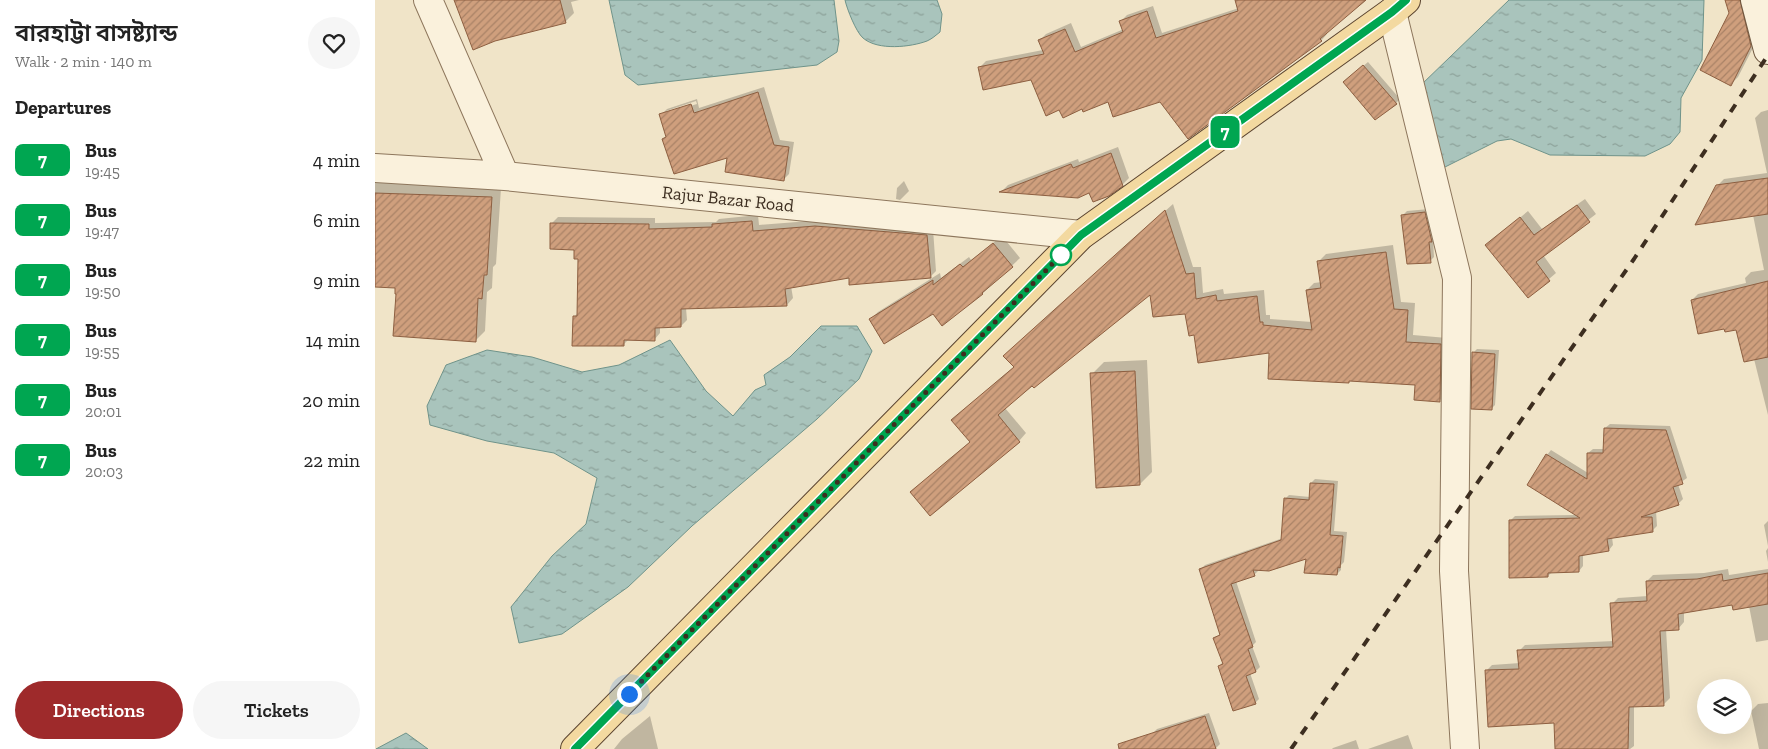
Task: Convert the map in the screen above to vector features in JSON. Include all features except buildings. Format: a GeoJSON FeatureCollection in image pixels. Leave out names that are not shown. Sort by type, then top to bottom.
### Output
{"type":"FeatureCollection","features":[{"type":"Feature","properties":{"kind":"main road"},"geometry":{"type":"LineString","coordinates":[[575,749],[1081,235],[1399,6]]}},
{"type":"Feature","properties":{"kind":"street"},"geometry":{"type":"LineString","coordinates":[[428,0],[505,176]]}},
{"type":"Feature","properties":{"kind":"street"},"geometry":{"type":"LineString","coordinates":[[1755,0],[1768,50]]}},
{"type":"Feature","properties":{"kind":"street"},"geometry":{"type":"LineString","coordinates":[[1399,6],[1457,278],[1454,571],[1465,749]]}},
{"type":"Feature","properties":{"kind":"street","name":"Rajur Bazar Road"},"geometry":{"type":"LineString","coordinates":[[375,168],[505,176],[1081,235]]}},
{"type":"Feature","properties":{"kind":"water"},"geometry":{"type":"Polygon","coordinates":[[[609,0],[834,0],[839,41],[837,52],[817,65],[638,85],[625,75],[609,0]]]}},
{"type":"Feature","properties":{"kind":"water"},"geometry":{"type":"Polygon","coordinates":[[[845,0],[937,0],[942,14],[940,32],[929,40],[912,45],[895,47],[877,45],[860,35],[845,0]]]}},
{"type":"Feature","properties":{"kind":"water"},"geometry":{"type":"Polygon","coordinates":[[[1509,0],[1704,0],[1702,60],[1681,98],[1680,132],[1670,144],[1645,156],[1550,155],[1511,139],[1497,141],[1443,168],[1421,85],[1509,0]]]}},
{"type":"Feature","properties":{"kind":"water"},"geometry":{"type":"Polygon","coordinates":[[[821,326],[857,326],[872,351],[859,379],[817,419],[692,526],[628,587],[562,634],[519,643],[511,607],[552,556],[586,524],[597,478],[554,453],[487,441],[430,425],[427,406],[446,365],[487,350],[532,357],[582,372],[619,365],[670,340],[706,391],[733,416],[755,390],[766,385],[764,375],[790,357],[821,326]]]}},
{"type":"Feature","properties":{"kind":"water"},"geometry":{"type":"Polygon","coordinates":[[[406,733],[428,749],[376,749],[406,733]]]}},
{"type":"Feature","properties":{"kind":"railway"},"geometry":{"type":"LineString","coordinates":[[1291,749],[1634,259],[1768,55]]}},
{"type":"Feature","properties":{"kind":"bus line","name":"7"},"geometry":{"type":"LineString","coordinates":[[575,749],[1081,235],[1392,12],[1406,0]]}},
{"type":"Feature","properties":{"kind":"route"},"geometry":{"type":"LineString","coordinates":[[629,694],[1067,249],[1061,255]]}}]}
